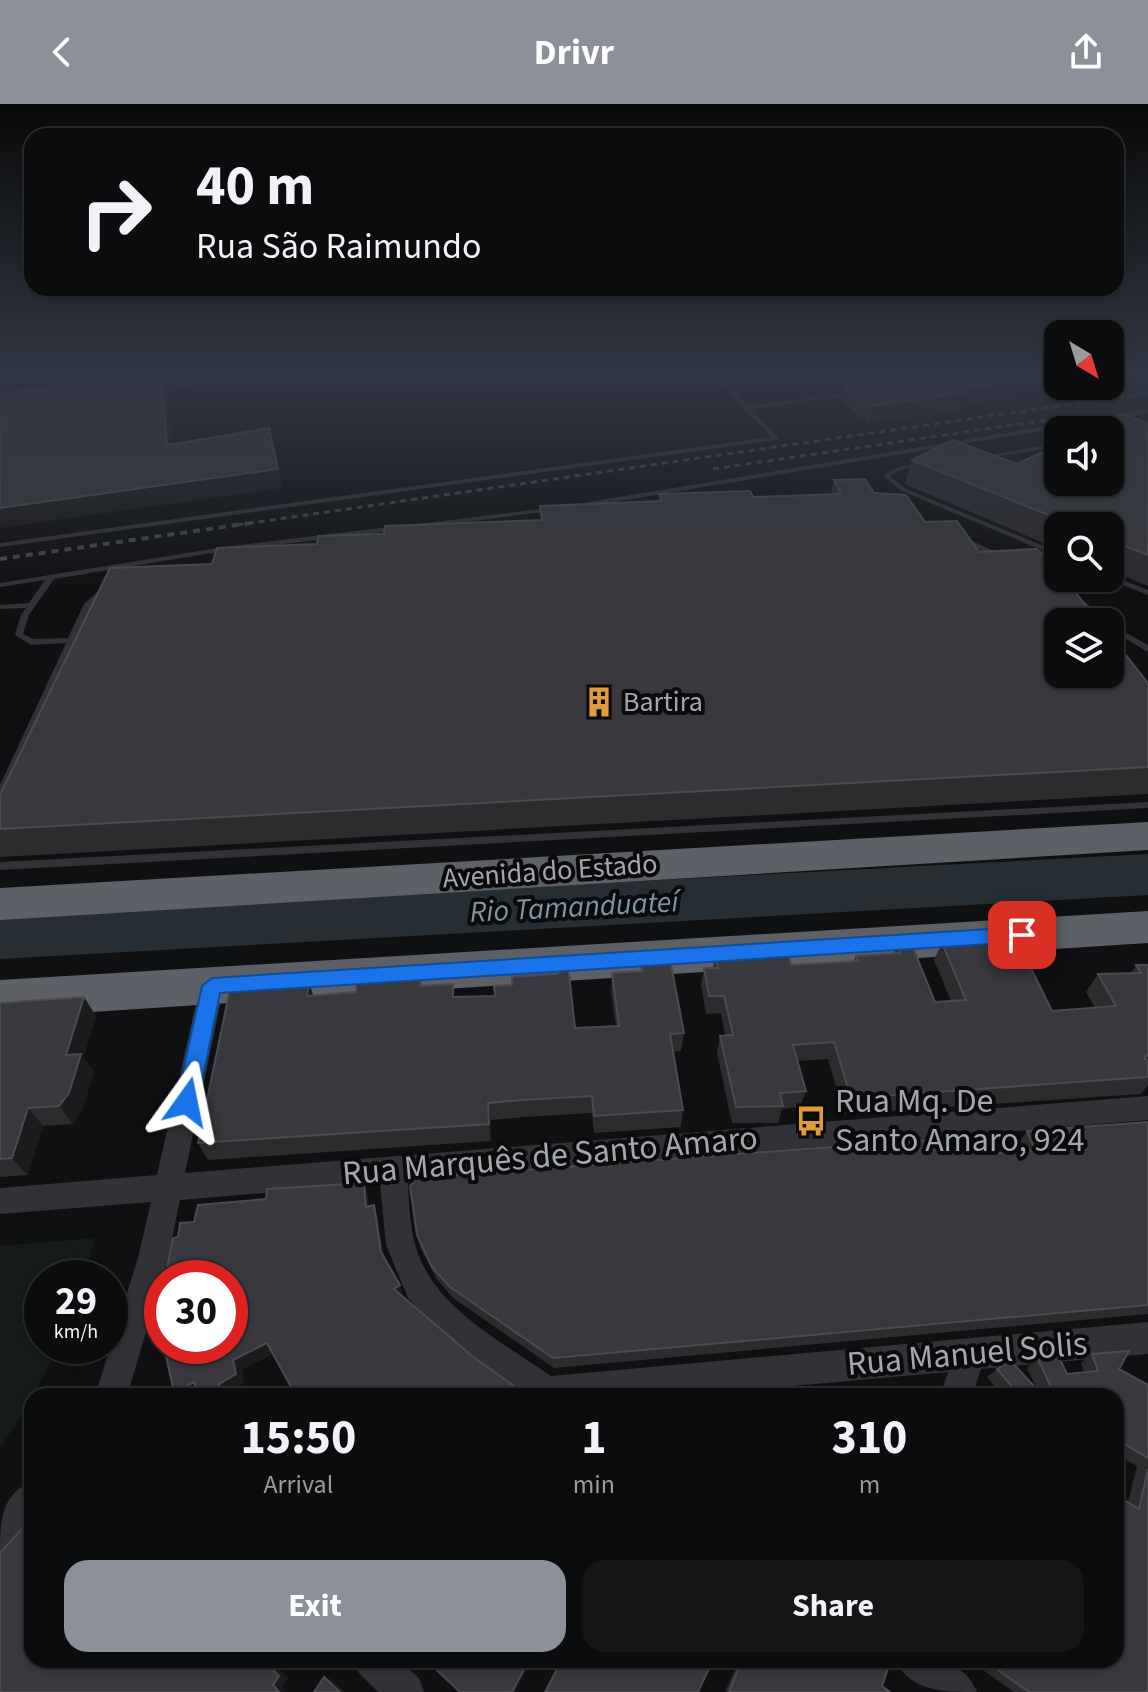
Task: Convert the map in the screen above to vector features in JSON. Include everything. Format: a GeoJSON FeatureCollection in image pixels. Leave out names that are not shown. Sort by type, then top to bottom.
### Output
{"type":"FeatureCollection","features":[{"type":"Feature","properties":{"kind":"highway","name":"Avenida do Estado"},"geometry":{"type":"LineString","coordinates":[[0,904],[1148,836]]}},
{"type":"Feature","properties":{"kind":"highway"},"geometry":{"type":"LineString","coordinates":[[0,999],[1148,927]]}},
{"type":"Feature","properties":{"kind":"street"},"geometry":{"type":"LineString","coordinates":[[115,1388],[153,1258],[212,986]]}},
{"type":"Feature","properties":{"kind":"street","name":"Rua Marquês de Santo Amaro"},"geometry":{"type":"LineString","coordinates":[[0,1201],[1148,1108]]}},
{"type":"Feature","properties":{"kind":"street"},"geometry":{"type":"LineString","coordinates":[[394,1167],[402,1246],[417,1286],[448,1319],[542,1388]]}},
{"type":"Feature","properties":{"kind":"street","name":"Rua Manuel Solis"},"geometry":{"type":"LineString","coordinates":[[613,1388],[1148,1338]]}},
{"type":"Feature","properties":{"kind":"street"},"geometry":{"type":"LineString","coordinates":[[959,1388],[970,1354]]}},
{"type":"Feature","properties":{"kind":"street"},"geometry":{"type":"LineString","coordinates":[[0,1537],[24,1508]]}},
{"type":"Feature","properties":{"kind":"street"},"geometry":{"type":"LineString","coordinates":[[380,1668],[405,1692]]}},
{"type":"Feature","properties":{"kind":"street"},"geometry":{"type":"LineString","coordinates":[[925,1668],[958,1692]]}},
{"type":"Feature","properties":{"kind":"lane"},"geometry":{"type":"LineString","coordinates":[[0,545],[717,446]]}},
{"type":"Feature","properties":{"kind":"lane"},"geometry":{"type":"LineString","coordinates":[[0,585],[224,549],[566,508],[937,446]]}},
{"type":"Feature","properties":{"kind":"lane"},"geometry":{"type":"LineString","coordinates":[[974,458],[1044,447]]}},
{"type":"Feature","properties":{"kind":"lane"},"geometry":{"type":"LineString","coordinates":[[938,461],[898,469],[886,476],[904,490],[1044,549]]}},
{"type":"Feature","properties":{"kind":"lane"},"geometry":{"type":"LineString","coordinates":[[798,497],[854,496]]}},
{"type":"Feature","properties":{"kind":"lane"},"geometry":{"type":"LineString","coordinates":[[955,536],[1009,560]]}},
{"type":"Feature","properties":{"kind":"lane"},"geometry":{"type":"LineString","coordinates":[[51,577],[31,605],[18,631],[22,639],[70,640]]}},
{"type":"Feature","properties":{"kind":"lane"},"geometry":{"type":"LineString","coordinates":[[1124,583],[1148,593]]}},
{"type":"Feature","properties":{"kind":"lane"},"geometry":{"type":"LineString","coordinates":[[0,796],[87,606],[99,591],[113,584]]}},
{"type":"Feature","properties":{"kind":"lane"},"geometry":{"type":"LineString","coordinates":[[1070,596],[1086,608]]}},
{"type":"Feature","properties":{"kind":"lane"},"geometry":{"type":"LineString","coordinates":[[0,607],[31,605]]}},
{"type":"Feature","properties":{"kind":"lane"},"geometry":{"type":"LineString","coordinates":[[1124,635],[1148,649]]}},
{"type":"Feature","properties":{"kind":"lane"},"geometry":{"type":"LineString","coordinates":[[1133,641],[1148,660]]}},
{"type":"Feature","properties":{"kind":"lane"},"geometry":{"type":"LineString","coordinates":[[0,866],[1148,805]]}},
{"type":"Feature","properties":{"kind":"shaded area"},"geometry":{"type":"Polygon","coordinates":[[[95,1238],[89,1260],[24,1260],[24,1364],[50,1364],[37,1388],[24,1388],[24,1412],[0,1448],[0,1246],[95,1238]]]}},
{"type":"Feature","properties":{"kind":"water","name":"Rio Tamanduateí"},"geometry":{"type":"Polygon","coordinates":[[[1148,854],[1148,895],[0,959],[0,915],[1148,854]]]}},
{"type":"Feature","properties":{"kind":"building"},"geometry":{"type":"Polygon","coordinates":[[[0,446],[273,446],[278,469],[0,508],[0,446]]]}},
{"type":"Feature","properties":{"kind":"building"},"geometry":{"type":"Polygon","coordinates":[[[940,446],[969,446],[1017,464],[1044,451],[1044,496],[1124,496],[1124,446],[1148,446],[1148,555],[1124,546],[1124,512],[1044,513],[912,460],[940,446]]]}},
{"type":"Feature","properties":{"kind":"building","name":"Bartira"},"geometry":{"type":"Polygon","coordinates":[[[865,479],[874,493],[906,495],[925,522],[957,521],[979,552],[1036,549],[1044,555],[1044,592],[1075,592],[1088,608],[1044,608],[1044,688],[1124,688],[1124,653],[1148,683],[1148,767],[0,829],[0,795],[110,568],[212,564],[217,548],[317,544],[318,536],[384,534],[385,526],[542,520],[540,506],[662,501],[659,494],[750,491],[753,497],[841,494],[834,480],[865,479]]]}},
{"type":"Feature","properties":{"kind":"building"},"geometry":{"type":"Polygon","coordinates":[[[991,940],[1000,957],[1025,956],[1052,1011],[1116,1006],[1098,974],[1141,973],[1136,965],[1148,965],[1148,1056],[1144,1056],[1148,1064],[1148,1077],[851,1098],[834,1042],[793,1045],[806,1091],[780,1093],[783,1106],[736,1107],[720,1036],[733,1035],[724,996],[709,996],[704,968],[718,968],[715,957],[788,952],[791,965],[858,961],[856,956],[900,953],[897,945],[912,945],[935,1002],[966,1000],[942,943],[991,940]]]}},
{"type":"Feature","properties":{"kind":"building"},"geometry":{"type":"Polygon","coordinates":[[[670,959],[684,1033],[670,1034],[683,1110],[594,1116],[592,1096],[523,1100],[488,1103],[489,1124],[198,1143],[230,989],[309,983],[307,996],[356,992],[357,979],[421,975],[421,986],[453,984],[453,997],[495,996],[494,986],[512,985],[512,977],[557,974],[568,965],[575,1028],[619,1026],[612,973],[643,971],[642,961],[670,959]]]}},
{"type":"Feature","properties":{"kind":"building"},"geometry":{"type":"Polygon","coordinates":[[[84,997],[66,1055],[81,1054],[69,1093],[59,1106],[28,1108],[12,1158],[0,1159],[0,1003],[84,997]]]}},
{"type":"Feature","properties":{"kind":"building"},"geometry":{"type":"Polygon","coordinates":[[[1148,1122],[1148,1305],[553,1358],[450,1287],[432,1267],[417,1235],[410,1186],[417,1178],[991,1135],[998,1153],[1035,1150],[1027,1131],[1148,1122]]]}},
{"type":"Feature","properties":{"kind":"building"},"geometry":{"type":"Polygon","coordinates":[[[364,1183],[366,1207],[374,1205],[381,1252],[400,1285],[394,1289],[472,1356],[517,1388],[292,1388],[267,1343],[248,1352],[248,1260],[168,1260],[180,1223],[194,1222],[198,1205],[266,1199],[267,1189],[364,1183]]]}},
{"type":"Feature","properties":{"kind":"building"},"geometry":{"type":"Polygon","coordinates":[[[1129,1351],[1119,1369],[1148,1385],[1148,1458],[1124,1444],[1124,1388],[1051,1388],[1038,1359],[1059,1357],[1067,1374],[1098,1371],[1092,1354],[1129,1351]]]}},
{"type":"Feature","properties":{"kind":"building"},"geometry":{"type":"Polygon","coordinates":[[[1011,1361],[1036,1388],[1013,1388],[997,1369],[1011,1361]]]}},
{"type":"Feature","properties":{"kind":"building"},"geometry":{"type":"Polygon","coordinates":[[[168,1364],[234,1364],[236,1374],[219,1384],[221,1388],[196,1388],[194,1382],[183,1388],[173,1388],[168,1364]]]}},
{"type":"Feature","properties":{"kind":"building"},"geometry":{"type":"Polygon","coordinates":[[[1148,1469],[1148,1692],[1029,1692],[995,1668],[1124,1668],[1124,1500],[1139,1509],[1148,1469]]]}},
{"type":"Feature","properties":{"kind":"building"},"geometry":{"type":"Polygon","coordinates":[[[24,1527],[24,1668],[271,1668],[279,1676],[273,1685],[279,1692],[0,1692],[0,1553],[24,1527]]]}},
{"type":"Feature","properties":{"kind":"building"},"geometry":{"type":"Polygon","coordinates":[[[434,1668],[525,1668],[512,1692],[460,1692],[434,1668]]]}},
{"type":"Feature","properties":{"kind":"building"},"geometry":{"type":"Polygon","coordinates":[[[558,1668],[709,1668],[698,1692],[545,1692],[558,1668]]]}},
{"type":"Feature","properties":{"kind":"building"},"geometry":{"type":"Polygon","coordinates":[[[739,1668],[888,1668],[882,1686],[890,1692],[729,1692],[739,1668]]]}},
{"type":"Feature","properties":{"kind":"building"},"geometry":{"type":"Polygon","coordinates":[[[324,1677],[340,1692],[314,1692],[324,1677]]]}},
{"type":"Feature","properties":{"kind":"railway"},"geometry":{"type":"LineString","coordinates":[[237,525],[781,446]]}},
{"type":"Feature","properties":{"kind":"railway"},"geometry":{"type":"LineString","coordinates":[[713,469],[869,446]]}},
{"type":"Feature","properties":{"kind":"railway"},"geometry":{"type":"LineString","coordinates":[[0,559],[251,523]]}},
{"type":"Feature","properties":{"kind":"place","name":"Bartira"},"geometry":{"type":"Point","coordinates":[599,702]}},
{"type":"Feature","properties":{"kind":"place","name":"Rua Mq. De Santo Amaro, 924"},"geometry":{"type":"Point","coordinates":[811,1121]}},
{"type":"Feature","properties":{"kind":"route"},"geometry":{"type":"LineString","coordinates":[[187,1102],[212,986],[1022,935]]}}]}
